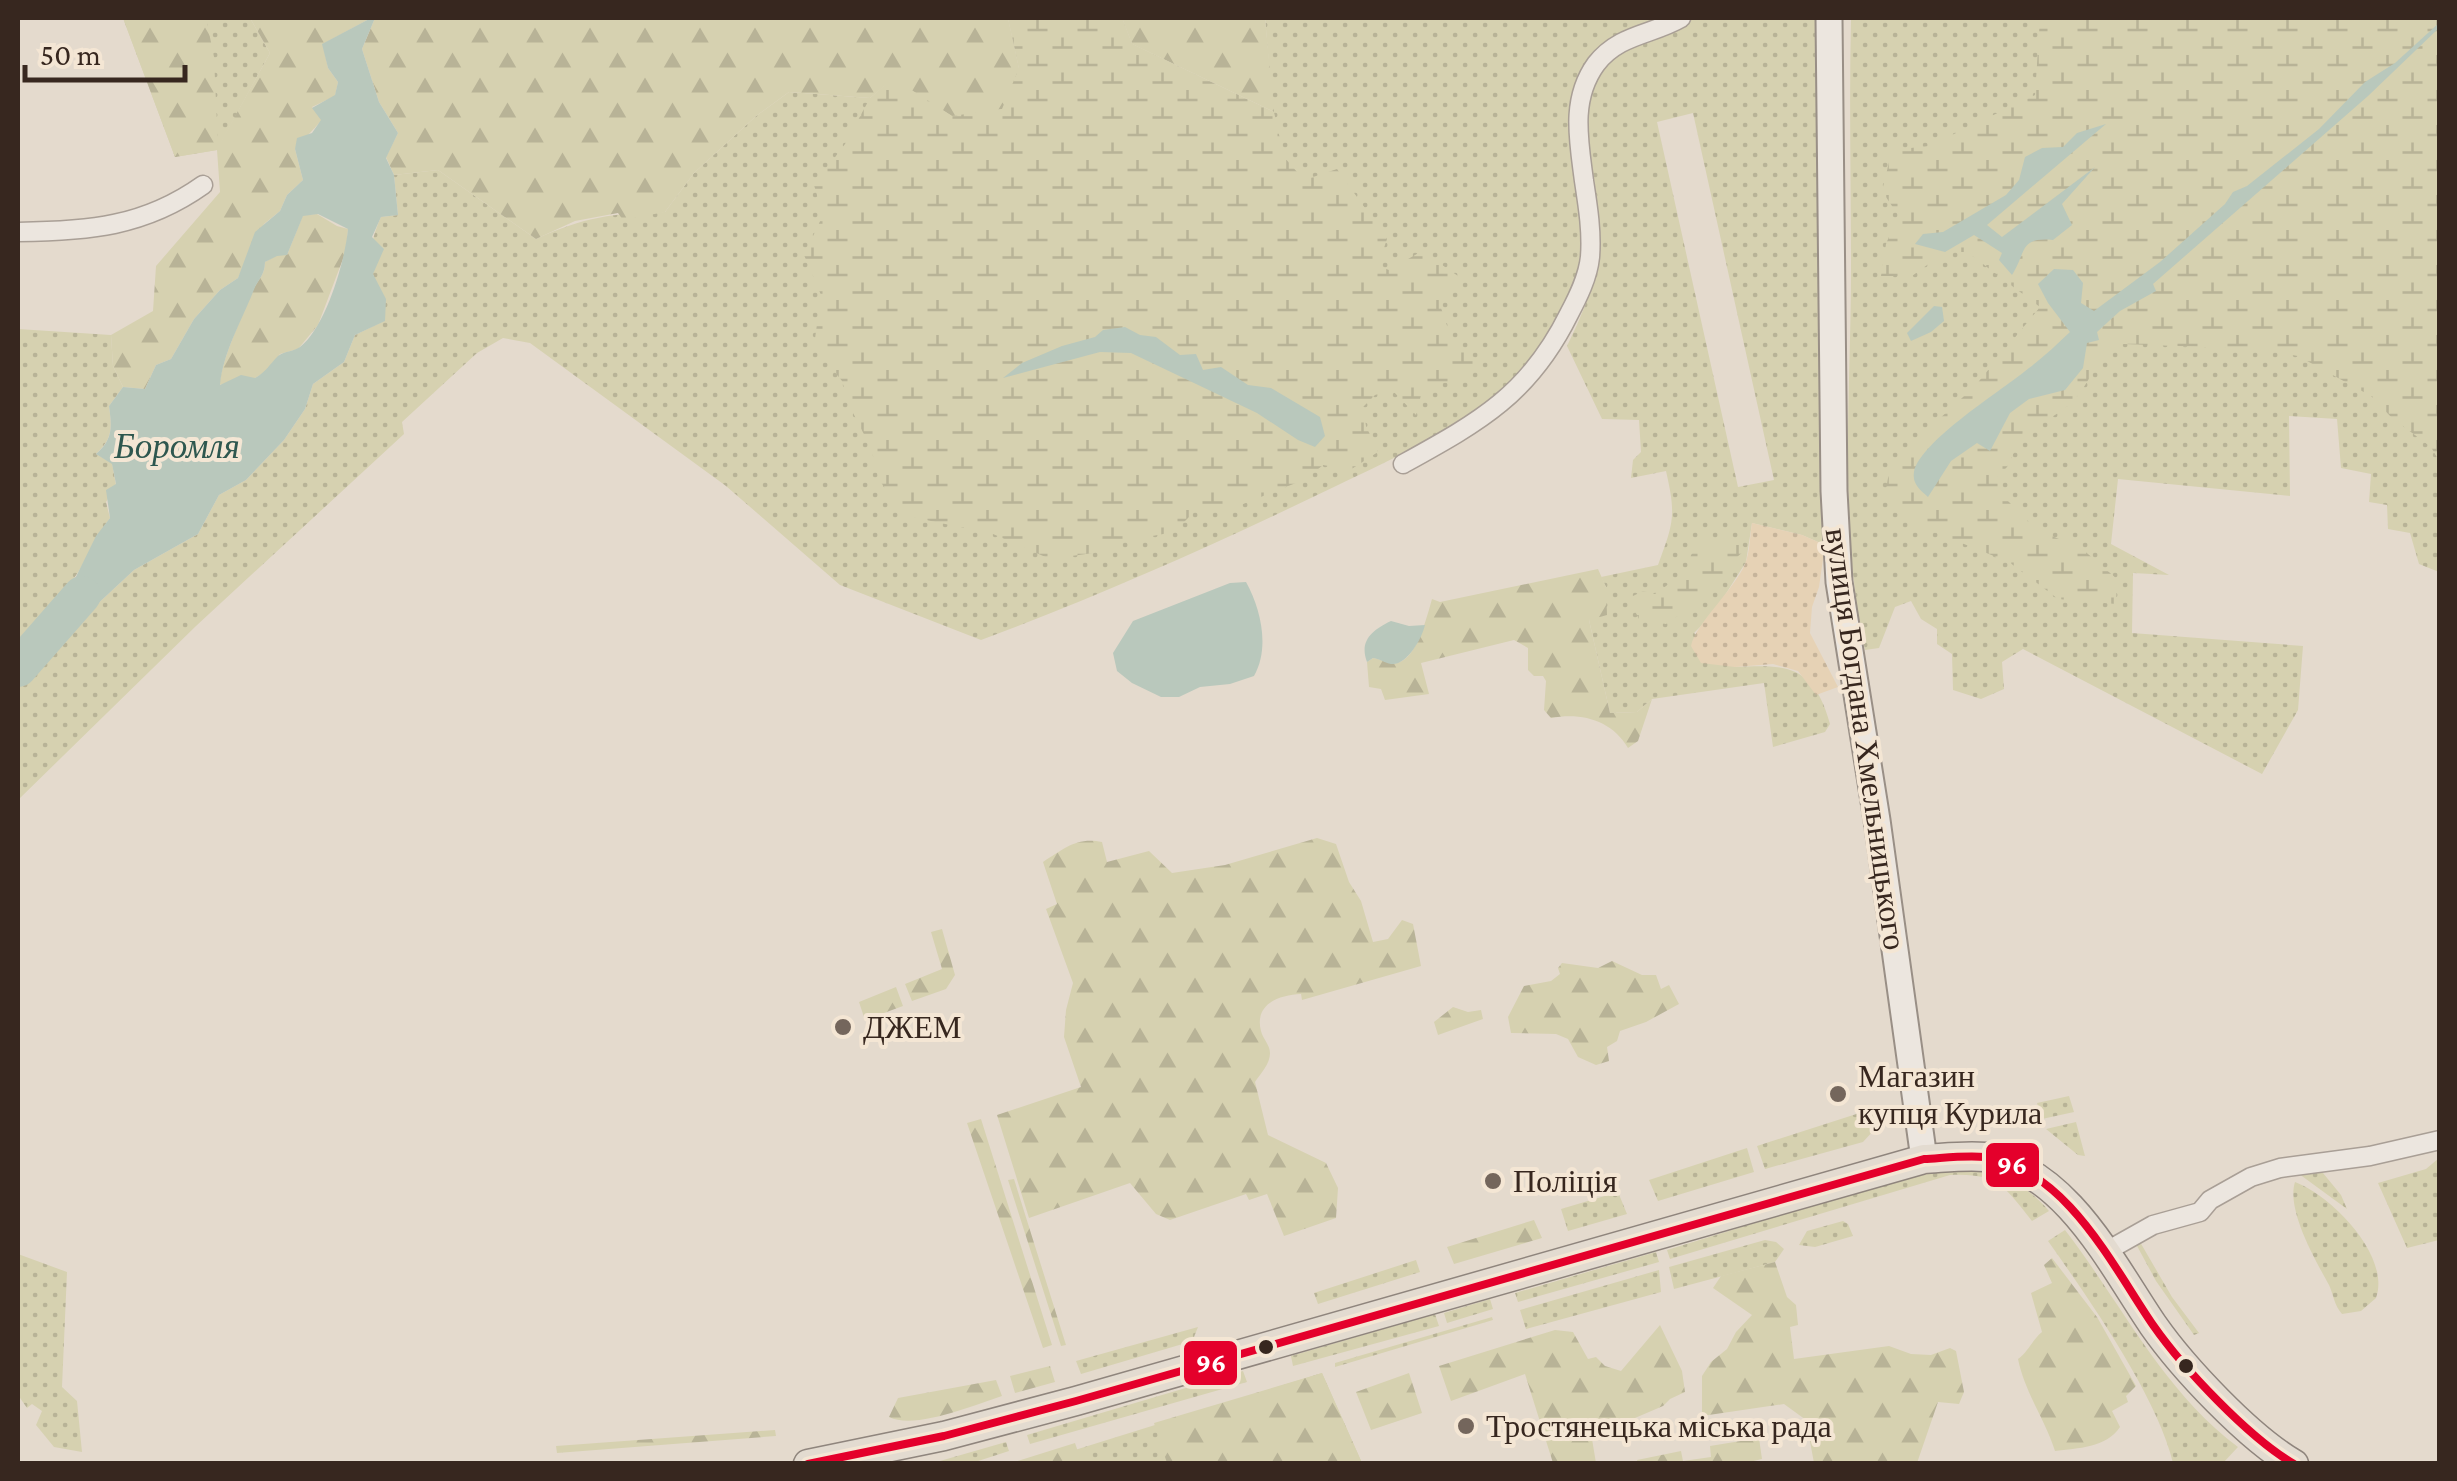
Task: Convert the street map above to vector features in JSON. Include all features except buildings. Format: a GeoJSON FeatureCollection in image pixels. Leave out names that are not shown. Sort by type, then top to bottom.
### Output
{"type":"FeatureCollection","features":[{"type":"Feature","properties":{"kind":"main road"},"geometry":{"type":"LineString","coordinates":[[808,1464],[944,1436],[1076,1401],[1924,1160],[1986,1157],[2018,1169],[2053,1191],[2073,1210],[2155,1328],[2202,1384],[2289,1462]]}},
{"type":"Feature","properties":{"kind":"street"},"geometry":{"type":"LineString","coordinates":[[1404,464],[1486,416],[1516,392],[1548,351],[1580,294],[1590,261],[1590,225],[1578,123],[1581,91],[1596,64],[1613,46],[1634,34],[1682,18]]}},
{"type":"Feature","properties":{"kind":"street","name":"вулиця Богдана Хмельницького"},"geometry":{"type":"LineString","coordinates":[[1829,18],[1834,490],[1840,582],[1924,1160]]}},
{"type":"Feature","properties":{"kind":"street"},"geometry":{"type":"LineString","coordinates":[[18,232],[98,229],[160,212],[204,185]]}},
{"type":"Feature","properties":{"kind":"street"},"geometry":{"type":"LineString","coordinates":[[2105,1252],[2153,1225],[2200,1212],[2210,1200],[2251,1177],[2280,1168],[2370,1156],[2440,1140]]}},
{"type":"Feature","properties":{"kind":"green space"},"geometry":{"type":"Polygon","coordinates":[[[123,18],[250,18],[270,53],[217,150],[175,157],[123,18]]]}},
{"type":"Feature","properties":{"kind":"green space"},"geometry":{"type":"Polygon","coordinates":[[[123,18],[206,18],[214,57],[218,147],[270,53],[250,18],[371,18],[323,44],[328,68],[338,82],[335,96],[312,107],[322,120],[295,149],[303,180],[287,195],[280,211],[264,224],[238,278],[220,290],[194,319],[171,359],[156,365],[145,389],[123,387],[113,366],[111,335],[153,311],[156,266],[220,192],[217,150],[175,157],[123,18]]]}},
{"type":"Feature","properties":{"kind":"green space"},"geometry":{"type":"Polygon","coordinates":[[[375,18],[1008,18],[1019,68],[1003,109],[952,116],[893,79],[870,98],[789,92],[756,116],[694,173],[665,212],[623,220],[618,213],[575,221],[536,239],[438,170],[394,175],[386,157],[398,133],[379,102],[362,49],[375,18]]]}},
{"type":"Feature","properties":{"kind":"green space"},"geometry":{"type":"Polygon","coordinates":[[[1008,18],[1122,18],[1132,44],[1273,112],[1265,18],[1817,18],[1825,545],[1752,523],[1746,562],[1713,614],[1694,633],[1735,667],[1784,668],[1807,680],[1816,690],[1830,724],[1825,732],[1773,747],[1764,683],[1652,699],[1637,712],[1610,713],[1589,620],[1606,587],[1601,577],[1658,565],[1672,509],[1666,471],[1631,478],[1633,460],[1641,452],[1639,420],[1602,419],[1567,346],[1590,291],[1599,246],[1588,142],[1569,130],[1581,222],[1580,259],[1556,324],[1518,377],[1468,417],[1425,442],[1160,567],[981,640],[840,585],[726,486],[530,343],[503,338],[477,353],[402,422],[404,434],[196,626],[18,800],[18,329],[111,335],[113,366],[123,387],[109,406],[110,432],[96,454],[112,463],[116,485],[106,502],[110,518],[78,572],[53,600],[76,624],[134,570],[198,534],[219,495],[246,480],[284,440],[305,409],[313,384],[344,362],[355,335],[384,321],[371,252],[381,217],[398,215],[394,175],[438,170],[536,239],[599,218],[665,212],[694,173],[756,116],[789,92],[870,98],[1019,68],[1008,18]],[[1693,113],[1657,122],[1738,487],[1774,480],[1693,113]]]}},
{"type":"Feature","properties":{"kind":"green space"},"geometry":{"type":"Polygon","coordinates":[[[1008,18],[1122,18],[1132,44],[1274,112],[1284,157],[1304,180],[1337,169],[1387,239],[1378,266],[1389,270],[1422,251],[1458,276],[1440,305],[1456,352],[1463,351],[1477,359],[1473,374],[1452,382],[1432,383],[1421,395],[1416,415],[1392,390],[1375,395],[1363,407],[1366,426],[1378,452],[1350,470],[1323,465],[1306,479],[1233,508],[1196,510],[1174,532],[1125,541],[1093,553],[1050,559],[993,534],[907,516],[879,480],[871,448],[842,381],[814,346],[821,295],[804,255],[823,215],[814,185],[845,144],[870,98],[893,78],[952,116],[1002,109],[1019,68],[1008,18]]]}},
{"type":"Feature","properties":{"kind":"green space"},"geometry":{"type":"Polygon","coordinates":[[[1122,18],[1265,18],[1274,112],[1132,44],[1122,18]]]}},
{"type":"Feature","properties":{"kind":"green space"},"geometry":{"type":"Polygon","coordinates":[[[1851,18],[2439,18],[2439,572],[2419,564],[2410,533],[2388,529],[2387,505],[2369,502],[2371,474],[2341,468],[2337,419],[2289,416],[2290,496],[2118,479],[2111,544],[2169,575],[2133,573],[2132,633],[2303,646],[2298,710],[2262,774],[2023,649],[2002,662],[2004,689],[1981,699],[1953,690],[1952,654],[1937,644],[1937,629],[1921,619],[1911,601],[1895,607],[1879,648],[1865,650],[1851,556],[1849,508],[1851,18]]]}},
{"type":"Feature","properties":{"kind":"green space"},"geometry":{"type":"Polygon","coordinates":[[[2040,18],[2439,18],[2439,461],[2431,447],[2392,418],[2371,396],[2298,356],[2255,349],[2124,344],[2103,350],[2074,401],[2024,431],[2007,467],[1997,477],[2004,497],[2037,530],[2081,548],[2117,579],[2116,604],[2058,599],[2009,562],[1914,524],[1895,512],[1885,497],[1888,478],[1898,457],[1975,386],[2040,307],[1967,252],[1945,252],[1912,276],[1881,276],[1886,244],[1898,215],[1882,191],[1892,150],[1929,146],[2035,95],[2040,18]]]}},
{"type":"Feature","properties":{"kind":"green space"},"geometry":{"type":"Polygon","coordinates":[[[317,214],[348,229],[346,251],[318,325],[298,349],[280,354],[267,371],[255,378],[219,385],[228,349],[265,262],[277,255],[287,255],[303,215],[317,214]]]}},
{"type":"Feature","properties":{"kind":"green space"},"geometry":{"type":"Polygon","coordinates":[[[1729,539],[1748,549],[1705,596],[1666,624],[1639,619],[1632,605],[1633,596],[1643,591],[1655,594],[1688,570],[1691,555],[1703,541],[1729,539]]]}},
{"type":"Feature","properties":{"kind":"green space"},"geometry":{"type":"Polygon","coordinates":[[[1598,569],[1606,587],[1607,615],[1589,620],[1610,713],[1637,712],[1652,699],[1638,741],[1628,748],[1613,731],[1595,720],[1551,718],[1544,710],[1546,681],[1528,670],[1528,648],[1514,640],[1421,663],[1429,694],[1385,700],[1381,689],[1369,687],[1367,662],[1373,658],[1395,663],[1404,660],[1420,636],[1432,599],[1440,602],[1598,569]]]}},
{"type":"Feature","properties":{"kind":"green space"},"geometry":{"type":"Polygon","coordinates":[[[1317,838],[1336,844],[1349,882],[1361,901],[1373,942],[1388,939],[1402,920],[1413,924],[1421,966],[1302,1000],[1301,994],[1284,996],[1270,1003],[1261,1014],[1261,1031],[1270,1053],[1255,1082],[1268,1135],[1326,1163],[1338,1188],[1336,1218],[1284,1236],[1267,1194],[1249,1200],[1246,1194],[1170,1220],[1156,1214],[1130,1183],[1029,1218],[997,1115],[1081,1087],[1064,1037],[1073,983],[1046,909],[1057,904],[1043,862],[1071,845],[1093,841],[1102,842],[1107,862],[1149,851],[1172,873],[1225,865],[1317,838]]]}},
{"type":"Feature","properties":{"kind":"green space"},"geometry":{"type":"Polygon","coordinates":[[[942,929],[955,975],[946,989],[912,1001],[905,984],[942,969],[931,932],[942,929]]]}},
{"type":"Feature","properties":{"kind":"green space"},"geometry":{"type":"Polygon","coordinates":[[[1612,961],[1642,975],[1656,975],[1661,989],[1669,985],[1679,1004],[1620,1031],[1617,1041],[1607,1047],[1609,1061],[1596,1065],[1578,1057],[1568,1039],[1556,1034],[1511,1033],[1508,1017],[1524,986],[1551,981],[1560,974],[1558,968],[1562,963],[1598,968],[1612,961]]]}},
{"type":"Feature","properties":{"kind":"green space"},"geometry":{"type":"Polygon","coordinates":[[[896,987],[903,1006],[865,1020],[859,1002],[896,987]]]}},
{"type":"Feature","properties":{"kind":"green space"},"geometry":{"type":"Polygon","coordinates":[[[1453,1007],[1468,1012],[1481,1010],[1483,1019],[1438,1035],[1434,1022],[1453,1007]]]}},
{"type":"Feature","properties":{"kind":"green space"},"geometry":{"type":"Polygon","coordinates":[[[2069,1096],[2074,1112],[2042,1119],[2037,1103],[2069,1096]]]}},
{"type":"Feature","properties":{"kind":"green space"},"geometry":{"type":"Polygon","coordinates":[[[2025,1106],[2030,1122],[1992,1124],[1987,1112],[2025,1106]]]}},
{"type":"Feature","properties":{"kind":"green space"},"geometry":{"type":"Polygon","coordinates":[[[1875,1108],[1875,1129],[1863,1142],[1765,1169],[1757,1146],[1875,1108]]]}},
{"type":"Feature","properties":{"kind":"green space"},"geometry":{"type":"Polygon","coordinates":[[[981,1119],[1052,1345],[1043,1348],[967,1123],[981,1119]]]}},
{"type":"Feature","properties":{"kind":"green space"},"geometry":{"type":"Polygon","coordinates":[[[2076,1122],[2085,1156],[2078,1155],[2046,1129],[2076,1122]]]}},
{"type":"Feature","properties":{"kind":"green space"},"geometry":{"type":"Polygon","coordinates":[[[1747,1148],[1754,1172],[1658,1201],[1649,1180],[1747,1148]]]}},
{"type":"Feature","properties":{"kind":"green space"},"geometry":{"type":"Polygon","coordinates":[[[2439,1158],[2439,1240],[2407,1248],[2378,1183],[2426,1169],[2439,1158]]]}},
{"type":"Feature","properties":{"kind":"green space"},"geometry":{"type":"Polygon","coordinates":[[[1949,1169],[2004,1178],[2028,1191],[2049,1211],[2032,1221],[1999,1184],[1979,1176],[1950,1175],[1670,1259],[1667,1250],[1868,1188],[1949,1169]]]}},
{"type":"Feature","properties":{"kind":"green space"},"geometry":{"type":"Polygon","coordinates":[[[2295,1171],[2323,1173],[2347,1209],[2295,1171]]]}},
{"type":"Feature","properties":{"kind":"green space"},"geometry":{"type":"Polygon","coordinates":[[[1014,1179],[1066,1345],[1061,1346],[1008,1180],[1014,1179]]]}},
{"type":"Feature","properties":{"kind":"green space"},"geometry":{"type":"Polygon","coordinates":[[[2295,1182],[2341,1214],[2367,1247],[2378,1282],[2376,1298],[2361,1311],[2342,1314],[2337,1307],[2298,1221],[2295,1182]]]}},
{"type":"Feature","properties":{"kind":"green space"},"geometry":{"type":"Polygon","coordinates":[[[1618,1192],[1627,1214],[1568,1231],[1561,1209],[1618,1192]]]}},
{"type":"Feature","properties":{"kind":"green space"},"geometry":{"type":"Polygon","coordinates":[[[1534,1220],[1542,1238],[1454,1264],[1447,1247],[1534,1220]]]}},
{"type":"Feature","properties":{"kind":"green space"},"geometry":{"type":"Polygon","coordinates":[[[1843,1221],[1853,1236],[1815,1247],[1799,1245],[1807,1231],[1843,1221]]]}},
{"type":"Feature","properties":{"kind":"green space"},"geometry":{"type":"Polygon","coordinates":[[[2065,1230],[2165,1373],[2211,1424],[2238,1447],[2223,1463],[2173,1463],[2137,1379],[2048,1241],[2065,1230]]]}},
{"type":"Feature","properties":{"kind":"green space"},"geometry":{"type":"Polygon","coordinates":[[[1765,1240],[1784,1249],[1775,1262],[1674,1289],[1669,1267],[1765,1240]]]}},
{"type":"Feature","properties":{"kind":"green space"},"geometry":{"type":"Polygon","coordinates":[[[2140,1242],[2172,1297],[2199,1333],[2194,1335],[2156,1281],[2136,1244],[2140,1242]]]}},
{"type":"Feature","properties":{"kind":"green space"},"geometry":{"type":"Polygon","coordinates":[[[1656,1252],[1659,1262],[1518,1302],[1515,1293],[1656,1252]]]}},
{"type":"Feature","properties":{"kind":"green space"},"geometry":{"type":"Polygon","coordinates":[[[18,1254],[67,1272],[62,1387],[77,1401],[82,1452],[54,1447],[36,1425],[42,1411],[32,1404],[27,1408],[18,1395],[18,1254]]]}},
{"type":"Feature","properties":{"kind":"green space"},"geometry":{"type":"Polygon","coordinates":[[[2052,1258],[2097,1317],[2136,1386],[2126,1396],[2128,1402],[2112,1411],[2120,1427],[2114,1434],[2091,1446],[2055,1451],[2018,1359],[2042,1332],[2031,1293],[2052,1283],[2044,1265],[2052,1258]]]}},
{"type":"Feature","properties":{"kind":"green space"},"geometry":{"type":"Polygon","coordinates":[[[1416,1260],[1420,1272],[1318,1304],[1314,1293],[1416,1260]]]}},
{"type":"Feature","properties":{"kind":"green space"},"geometry":{"type":"Polygon","coordinates":[[[1775,1262],[1787,1297],[1796,1305],[1798,1325],[1790,1327],[1794,1359],[1889,1346],[1911,1354],[1931,1355],[1950,1348],[1956,1351],[1964,1392],[1959,1404],[1938,1402],[1917,1463],[1814,1463],[1806,1420],[1784,1404],[1702,1416],[1702,1376],[1752,1315],[1713,1288],[1721,1276],[1775,1262]]]}},
{"type":"Feature","properties":{"kind":"green space"},"geometry":{"type":"Polygon","coordinates":[[[1659,1270],[1661,1292],[1526,1329],[1520,1310],[1659,1270]]]}},
{"type":"Feature","properties":{"kind":"green space"},"geometry":{"type":"Polygon","coordinates":[[[1490,1299],[1493,1309],[1447,1323],[1444,1313],[1490,1299]]]}},
{"type":"Feature","properties":{"kind":"green space"},"geometry":{"type":"Polygon","coordinates":[[[1435,1314],[1439,1326],[1293,1366],[1291,1356],[1435,1314]]]}},
{"type":"Feature","properties":{"kind":"green space"},"geometry":{"type":"Polygon","coordinates":[[[1492,1317],[1493,1320],[1335,1367],[1335,1363],[1492,1317]]]}},
{"type":"Feature","properties":{"kind":"green space"},"geometry":{"type":"Polygon","coordinates":[[[1660,1325],[1682,1371],[1685,1392],[1663,1406],[1591,1433],[1596,1463],[1553,1463],[1525,1374],[1451,1401],[1439,1366],[1555,1330],[1573,1332],[1588,1359],[1596,1357],[1605,1366],[1621,1371],[1660,1325]]]}},
{"type":"Feature","properties":{"kind":"green space"},"geometry":{"type":"Polygon","coordinates":[[[1198,1327],[1186,1343],[1081,1374],[1076,1361],[1198,1327]]]}},
{"type":"Feature","properties":{"kind":"green space"},"geometry":{"type":"Polygon","coordinates":[[[1050,1366],[1055,1382],[1015,1393],[1010,1376],[1050,1366]]]}},
{"type":"Feature","properties":{"kind":"green space"},"geometry":{"type":"Polygon","coordinates":[[[1243,1371],[1247,1382],[1030,1444],[1027,1435],[1243,1371]]]}},
{"type":"Feature","properties":{"kind":"green space"},"geometry":{"type":"Polygon","coordinates":[[[1322,1373],[1362,1463],[1030,1464],[1322,1373]]]}},
{"type":"Feature","properties":{"kind":"green space"},"geometry":{"type":"Polygon","coordinates":[[[1322,1373],[1362,1463],[1167,1463],[1154,1423],[1322,1373]]]}},
{"type":"Feature","properties":{"kind":"green space"},"geometry":{"type":"Polygon","coordinates":[[[1409,1373],[1422,1413],[1371,1430],[1356,1392],[1409,1373]]]}},
{"type":"Feature","properties":{"kind":"green space"},"geometry":{"type":"Polygon","coordinates":[[[996,1380],[1002,1396],[929,1418],[889,1417],[898,1398],[996,1380]]]}},
{"type":"Feature","properties":{"kind":"green space"},"geometry":{"type":"Polygon","coordinates":[[[775,1430],[776,1436],[557,1453],[556,1446],[775,1430]]]}},
{"type":"Feature","properties":{"kind":"green space"},"geometry":{"type":"Polygon","coordinates":[[[1759,1438],[1762,1459],[1741,1464],[1637,1460],[1681,1451],[1683,1461],[1711,1457],[1710,1446],[1759,1438]]]}},
{"type":"Feature","properties":{"kind":"green space"},"geometry":{"type":"Polygon","coordinates":[[[1006,1442],[1009,1451],[972,1463],[933,1463],[1006,1442]]]}},
{"type":"Feature","properties":{"kind":"green space"},"geometry":{"type":"Polygon","coordinates":[[[1075,1443],[1082,1463],[1011,1463],[1075,1443]]]}},
{"type":"Feature","properties":{"kind":"sand"},"geometry":{"type":"Polygon","coordinates":[[[1752,523],[1825,545],[1810,633],[1838,687],[1816,695],[1798,671],[1773,664],[1735,667],[1701,663],[1691,646],[1745,564],[1752,523]]]}},
{"type":"Feature","properties":{"kind":"water","name":"Боромля"},"geometry":{"type":"Polygon","coordinates":[[[375,18],[362,49],[379,102],[398,133],[386,158],[394,175],[398,215],[381,217],[372,237],[384,249],[373,274],[386,299],[385,321],[355,335],[344,362],[313,384],[305,409],[284,440],[246,480],[219,495],[198,534],[134,570],[76,624],[50,634],[42,619],[53,600],[71,587],[96,536],[110,518],[106,490],[116,484],[112,464],[96,454],[110,433],[109,406],[123,387],[145,389],[156,365],[171,359],[194,319],[220,290],[238,278],[255,232],[280,211],[287,195],[303,180],[295,149],[297,138],[312,133],[321,120],[312,108],[335,95],[338,82],[328,68],[322,44],[375,18]],[[318,214],[303,216],[287,255],[265,262],[229,349],[220,385],[241,375],[255,378],[278,356],[297,349],[309,338],[333,292],[348,229],[318,214]]]}},
{"type":"Feature","properties":{"kind":"water"},"geometry":{"type":"Polygon","coordinates":[[[2439,23],[2439,28],[2368,96],[2153,284],[2156,291],[2120,311],[2097,332],[2099,340],[2087,343],[2083,368],[2065,390],[2029,399],[2010,413],[1990,451],[1977,443],[1951,461],[1928,497],[1920,489],[1914,472],[1931,446],[2070,332],[2038,284],[2054,269],[2073,270],[2083,283],[2081,303],[2094,311],[2160,262],[2225,204],[2233,192],[2247,186],[2319,129],[2365,82],[2395,63],[2439,23]]]}},
{"type":"Feature","properties":{"kind":"water"},"geometry":{"type":"Polygon","coordinates":[[[2106,124],[1987,225],[2002,237],[2095,167],[2062,204],[2072,225],[2053,240],[2029,243],[2012,275],[1999,260],[2002,253],[1974,235],[1945,252],[1915,244],[1923,234],[1943,232],[2006,195],[2019,180],[2025,157],[2042,148],[2063,147],[2077,133],[2106,124]]]}},
{"type":"Feature","properties":{"kind":"water"},"geometry":{"type":"Polygon","coordinates":[[[1934,306],[1942,307],[1944,321],[1911,341],[1907,333],[1934,306]]]}},
{"type":"Feature","properties":{"kind":"water"},"geometry":{"type":"Polygon","coordinates":[[[1125,327],[1140,335],[1156,337],[1180,355],[1196,354],[1203,370],[1221,367],[1248,385],[1271,388],[1320,417],[1325,436],[1315,447],[1298,440],[1257,413],[1131,353],[1100,352],[1003,378],[1022,363],[1062,346],[1095,337],[1103,330],[1125,327]]]}},
{"type":"Feature","properties":{"kind":"water"},"geometry":{"type":"Polygon","coordinates":[[[1246,582],[1262,629],[1262,653],[1254,676],[1230,684],[1200,687],[1179,697],[1161,697],[1117,671],[1113,653],[1133,621],[1230,583],[1246,582]]]}},
{"type":"Feature","properties":{"kind":"water"},"geometry":{"type":"Polygon","coordinates":[[[1391,621],[1425,625],[1417,644],[1403,661],[1391,664],[1373,658],[1367,662],[1366,642],[1378,628],[1391,621]]]}},
{"type":"Feature","properties":{"kind":"waterway","name":"Боромля"},"geometry":{"type":"LineString","coordinates":[[18,668],[82,595]]}},
{"type":"Feature","properties":{"kind":"transit line","name":"96"},"geometry":{"type":"LineString","coordinates":[[808,1464],[944,1436],[1076,1401],[1924,1159],[1970,1156],[2014,1165],[2063,1200],[2084,1223],[2181,1361],[2238,1420],[2294,1464]]}},
{"type":"Feature","properties":{"kind":"place","name":"ДЖЕМ"},"geometry":{"type":"Point","coordinates":[843,1027]}},
{"type":"Feature","properties":{"kind":"place","name":"Магазин купця Курила"},"geometry":{"type":"Point","coordinates":[1838,1094]}},
{"type":"Feature","properties":{"kind":"place","name":"Поліція"},"geometry":{"type":"Point","coordinates":[1493,1181]}},
{"type":"Feature","properties":{"kind":"place","name":"Тростянецька міська рада"},"geometry":{"type":"Point","coordinates":[1466,1426]}}]}
